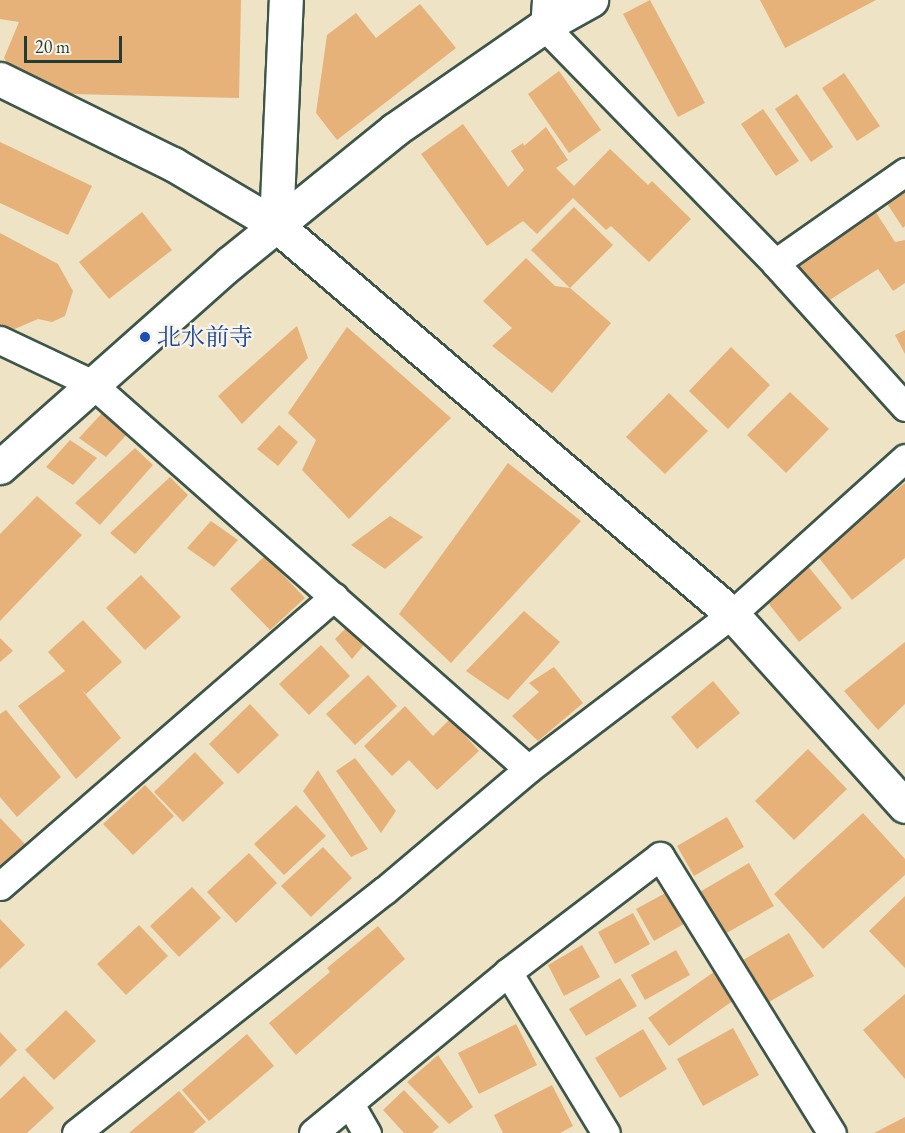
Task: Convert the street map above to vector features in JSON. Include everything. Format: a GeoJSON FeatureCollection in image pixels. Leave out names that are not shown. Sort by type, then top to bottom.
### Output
{"type":"FeatureCollection","features":[{"type":"Feature","properties":{"kind":"street"},"geometry":{"type":"LineString","coordinates":[[276,225],[286,0]]}},
{"type":"Feature","properties":{"kind":"street"},"geometry":{"type":"LineString","coordinates":[[0,467],[91,383],[276,225],[394,130],[545,13],[591,0]]}},
{"type":"Feature","properties":{"kind":"street"},"geometry":{"type":"LineString","coordinates":[[545,13],[905,406]]}},
{"type":"Feature","properties":{"kind":"street"},"geometry":{"type":"LineString","coordinates":[[0,79],[173,164],[276,225],[732,615],[905,806]]}},
{"type":"Feature","properties":{"kind":"street"},"geometry":{"type":"LineString","coordinates":[[775,263],[905,172]]}},
{"type":"Feature","properties":{"kind":"street"},"geometry":{"type":"LineString","coordinates":[[0,340],[39,362],[91,383],[528,769]]}},
{"type":"Feature","properties":{"kind":"street"},"geometry":{"type":"LineString","coordinates":[[76,1133],[385,890],[528,769],[732,615],[905,458]]}},
{"type":"Feature","properties":{"kind":"street"},"geometry":{"type":"LineString","coordinates":[[0,886],[145,764],[333,597]]}},
{"type":"Feature","properties":{"kind":"street"},"geometry":{"type":"LineString","coordinates":[[313,1133],[508,972],[660,856],[832,1133]]}},
{"type":"Feature","properties":{"kind":"street"},"geometry":{"type":"LineString","coordinates":[[508,972],[606,1133]]}},
{"type":"Feature","properties":{"kind":"street"},"geometry":{"type":"LineString","coordinates":[[350,1104],[367,1133]]}},
{"type":"Feature","properties":{"kind":"building"},"geometry":{"type":"Polygon","coordinates":[[[0,0],[241,0],[239,98],[29,93],[4,58],[19,22],[0,19],[0,0]]]}},
{"type":"Feature","properties":{"kind":"building"},"geometry":{"type":"Polygon","coordinates":[[[650,0],[705,103],[678,117],[623,14],[650,0]]]}},
{"type":"Feature","properties":{"kind":"building"},"geometry":{"type":"Polygon","coordinates":[[[760,0],[876,0],[785,48],[760,0]]]}},
{"type":"Feature","properties":{"kind":"building"},"geometry":{"type":"Polygon","coordinates":[[[420,4],[456,48],[337,140],[316,113],[327,35],[356,13],[376,38],[420,4]]]}},
{"type":"Feature","properties":{"kind":"building"},"geometry":{"type":"Polygon","coordinates":[[[559,71],[601,130],[569,153],[528,94],[559,71]]]}},
{"type":"Feature","properties":{"kind":"building"},"geometry":{"type":"Polygon","coordinates":[[[844,73],[880,126],[857,141],[822,88],[844,73]]]}},
{"type":"Feature","properties":{"kind":"building"},"geometry":{"type":"Polygon","coordinates":[[[797,94],[833,147],[811,162],[775,109],[797,94]]]}},
{"type":"Feature","properties":{"kind":"building"},"geometry":{"type":"Polygon","coordinates":[[[763,109],[799,161],[776,176],[741,124],[763,109]]]}},
{"type":"Feature","properties":{"kind":"building"},"geometry":{"type":"Polygon","coordinates":[[[463,124],[508,187],[524,170],[511,151],[523,143],[524,146],[546,127],[568,160],[556,168],[574,186],[610,149],[648,185],[652,181],[691,219],[649,262],[611,226],[606,230],[573,198],[537,234],[523,221],[487,246],[421,154],[463,124]]]}},
{"type":"Feature","properties":{"kind":"building"},"geometry":{"type":"Polygon","coordinates":[[[0,142],[92,186],[68,235],[0,203],[0,142]]]}},
{"type":"Feature","properties":{"kind":"building"},"geometry":{"type":"Polygon","coordinates":[[[905,189],[905,226],[903,228],[886,202],[905,189]]]}},
{"type":"Feature","properties":{"kind":"building"},"geometry":{"type":"Polygon","coordinates":[[[868,200],[895,242],[905,240],[905,283],[893,291],[878,269],[828,301],[819,286],[808,293],[789,263],[868,200]]]}},
{"type":"Feature","properties":{"kind":"building"},"geometry":{"type":"Polygon","coordinates":[[[574,207],[613,245],[570,288],[531,250],[574,207]]]}},
{"type":"Feature","properties":{"kind":"building"},"geometry":{"type":"Polygon","coordinates":[[[142,212],[172,250],[109,299],[79,262],[142,212]]]}},
{"type":"Feature","properties":{"kind":"building"},"geometry":{"type":"Polygon","coordinates":[[[0,233],[58,264],[73,291],[65,316],[52,322],[38,319],[10,331],[0,326],[0,233]]]}},
{"type":"Feature","properties":{"kind":"building"},"geometry":{"type":"Polygon","coordinates":[[[526,258],[555,286],[570,288],[611,323],[552,393],[492,346],[512,328],[483,301],[526,258]]]}},
{"type":"Feature","properties":{"kind":"building"},"geometry":{"type":"Polygon","coordinates":[[[297,326],[308,358],[242,424],[218,396],[297,326]]]}},
{"type":"Feature","properties":{"kind":"building"},"geometry":{"type":"Polygon","coordinates":[[[347,327],[451,418],[349,519],[302,470],[316,440],[288,413],[347,327]]]}},
{"type":"Feature","properties":{"kind":"building"},"geometry":{"type":"Polygon","coordinates":[[[905,330],[905,354],[895,335],[905,330]]]}},
{"type":"Feature","properties":{"kind":"building"},"geometry":{"type":"Polygon","coordinates":[[[731,347],[770,385],[728,429],[689,391],[731,347]]]}},
{"type":"Feature","properties":{"kind":"building"},"geometry":{"type":"Polygon","coordinates":[[[790,392],[829,429],[786,473],[747,435],[790,392]]]}},
{"type":"Feature","properties":{"kind":"building"},"geometry":{"type":"Polygon","coordinates":[[[669,393],[708,431],[665,474],[626,437],[669,393]]]}},
{"type":"Feature","properties":{"kind":"building"},"geometry":{"type":"Polygon","coordinates":[[[103,412],[131,430],[106,457],[79,438],[103,412]]]}},
{"type":"Feature","properties":{"kind":"building"},"geometry":{"type":"Polygon","coordinates":[[[279,425],[298,442],[278,466],[257,449],[279,425]]]}},
{"type":"Feature","properties":{"kind":"building"},"geometry":{"type":"Polygon","coordinates":[[[70,440],[97,458],[73,485],[46,467],[70,440]]]}},
{"type":"Feature","properties":{"kind":"building"},"geometry":{"type":"Polygon","coordinates":[[[135,448],[153,465],[100,525],[75,503],[135,448]]]}},
{"type":"Feature","properties":{"kind":"building"},"geometry":{"type":"Polygon","coordinates":[[[508,463],[581,521],[451,663],[399,614],[508,463]]]}},
{"type":"Feature","properties":{"kind":"building"},"geometry":{"type":"Polygon","coordinates":[[[170,477],[188,495],[135,554],[110,533],[170,477]]]}},
{"type":"Feature","properties":{"kind":"building"},"geometry":{"type":"Polygon","coordinates":[[[905,483],[905,558],[852,600],[816,554],[905,483]]]}},
{"type":"Feature","properties":{"kind":"building"},"geometry":{"type":"Polygon","coordinates":[[[37,496],[82,535],[0,621],[0,534],[37,496]]]}},
{"type":"Feature","properties":{"kind":"building"},"geometry":{"type":"Polygon","coordinates":[[[390,516],[423,537],[385,569],[351,545],[390,516]]]}},
{"type":"Feature","properties":{"kind":"building"},"geometry":{"type":"Polygon","coordinates":[[[211,521],[238,540],[214,567],[187,548],[211,521]]]}},
{"type":"Feature","properties":{"kind":"building"},"geometry":{"type":"Polygon","coordinates":[[[265,556],[305,598],[270,630],[230,589],[265,556]]]}},
{"type":"Feature","properties":{"kind":"building"},"geometry":{"type":"Polygon","coordinates":[[[807,565],[842,608],[799,642],[765,599],[807,565]]]}},
{"type":"Feature","properties":{"kind":"building"},"geometry":{"type":"Polygon","coordinates":[[[141,575],[181,617],[145,650],[106,608],[141,575]]]}},
{"type":"Feature","properties":{"kind":"building"},"geometry":{"type":"Polygon","coordinates":[[[524,611],[560,642],[508,700],[466,671],[524,611]]]}},
{"type":"Feature","properties":{"kind":"building"},"geometry":{"type":"Polygon","coordinates":[[[83,620],[122,662],[86,694],[81,689],[121,738],[76,779],[18,706],[65,671],[48,652],[83,620]]]}},
{"type":"Feature","properties":{"kind":"building"},"geometry":{"type":"Polygon","coordinates":[[[350,624],[363,646],[352,659],[335,639],[350,624]]]}},
{"type":"Feature","properties":{"kind":"building"},"geometry":{"type":"Polygon","coordinates":[[[0,638],[13,651],[0,662],[0,638]]]}},
{"type":"Feature","properties":{"kind":"building"},"geometry":{"type":"Polygon","coordinates":[[[905,642],[905,704],[878,730],[844,691],[905,642]]]}},
{"type":"Feature","properties":{"kind":"building"},"geometry":{"type":"Polygon","coordinates":[[[321,645],[350,676],[309,715],[279,684],[321,645]]]}},
{"type":"Feature","properties":{"kind":"building"},"geometry":{"type":"Polygon","coordinates":[[[554,667],[583,703],[538,741],[512,716],[539,692],[529,683],[554,667]]]}},
{"type":"Feature","properties":{"kind":"building"},"geometry":{"type":"Polygon","coordinates":[[[368,675],[397,706],[355,745],[326,714],[368,675]]]}},
{"type":"Feature","properties":{"kind":"building"},"geometry":{"type":"Polygon","coordinates":[[[713,681],[740,713],[697,749],[671,717],[713,681]]]}},
{"type":"Feature","properties":{"kind":"building"},"geometry":{"type":"Polygon","coordinates":[[[250,704],[279,735],[238,774],[209,744],[250,704]]]}},
{"type":"Feature","properties":{"kind":"building"},"geometry":{"type":"Polygon","coordinates":[[[405,706],[433,736],[450,719],[479,751],[437,790],[409,760],[392,776],[364,746],[405,706]]]}},
{"type":"Feature","properties":{"kind":"building"},"geometry":{"type":"Polygon","coordinates":[[[6,710],[61,777],[17,817],[0,797],[0,714],[6,710]]]}},
{"type":"Feature","properties":{"kind":"building"},"geometry":{"type":"Polygon","coordinates":[[[808,749],[847,789],[794,840],[755,801],[808,749]]]}},
{"type":"Feature","properties":{"kind":"building"},"geometry":{"type":"Polygon","coordinates":[[[195,752],[224,783],[183,822],[154,792],[195,752]]]}},
{"type":"Feature","properties":{"kind":"building"},"geometry":{"type":"Polygon","coordinates":[[[355,758],[396,811],[381,833],[336,771],[355,758]]]}},
{"type":"Feature","properties":{"kind":"building"},"geometry":{"type":"Polygon","coordinates":[[[318,770],[368,849],[351,857],[303,791],[318,770]]]}},
{"type":"Feature","properties":{"kind":"building"},"geometry":{"type":"Polygon","coordinates":[[[145,785],[174,816],[133,855],[103,824],[145,785]]]}},
{"type":"Feature","properties":{"kind":"building"},"geometry":{"type":"Polygon","coordinates":[[[296,805],[326,836],[284,875],[254,844],[296,805]]]}},
{"type":"Feature","properties":{"kind":"building"},"geometry":{"type":"Polygon","coordinates":[[[863,813],[905,859],[905,875],[823,949],[774,894],[863,813]]]}},
{"type":"Feature","properties":{"kind":"building"},"geometry":{"type":"Polygon","coordinates":[[[727,817],[744,847],[694,876],[677,846],[727,817]]]}},
{"type":"Feature","properties":{"kind":"building"},"geometry":{"type":"Polygon","coordinates":[[[0,818],[26,845],[0,869],[0,818]]]}},
{"type":"Feature","properties":{"kind":"building"},"geometry":{"type":"Polygon","coordinates":[[[323,847],[352,878],[311,917],[281,886],[323,847]]]}},
{"type":"Feature","properties":{"kind":"building"},"geometry":{"type":"Polygon","coordinates":[[[249,853],[277,883],[236,923],[207,892],[249,853]]]}},
{"type":"Feature","properties":{"kind":"building"},"geometry":{"type":"Polygon","coordinates":[[[749,863],[774,906],[723,935],[698,893],[749,863]]]}},
{"type":"Feature","properties":{"kind":"building"},"geometry":{"type":"Polygon","coordinates":[[[192,887],[221,918],[179,957],[150,926],[192,887]]]}},
{"type":"Feature","properties":{"kind":"building"},"geometry":{"type":"Polygon","coordinates":[[[671,890],[689,921],[654,941],[636,909],[671,890]]]}},
{"type":"Feature","properties":{"kind":"building"},"geometry":{"type":"Polygon","coordinates":[[[905,896],[905,968],[869,931],[905,896]]]}},
{"type":"Feature","properties":{"kind":"building"},"geometry":{"type":"Polygon","coordinates":[[[633,913],[650,944],[615,964],[598,932],[633,913]]]}},
{"type":"Feature","properties":{"kind":"building"},"geometry":{"type":"Polygon","coordinates":[[[0,919],[25,945],[0,969],[0,919]]]}},
{"type":"Feature","properties":{"kind":"building"},"geometry":{"type":"Polygon","coordinates":[[[139,925],[168,956],[126,995],[97,964],[139,925]]]}},
{"type":"Feature","properties":{"kind":"building"},"geometry":{"type":"Polygon","coordinates":[[[378,926],[405,959],[296,1055],[269,1023],[330,972],[327,968],[378,926]]]}},
{"type":"Feature","properties":{"kind":"building"},"geometry":{"type":"Polygon","coordinates":[[[789,933],[814,976],[762,1006],[738,963],[789,933]]]}},
{"type":"Feature","properties":{"kind":"building"},"geometry":{"type":"Polygon","coordinates":[[[582,945],[600,977],[564,996],[548,965],[582,945]]]}},
{"type":"Feature","properties":{"kind":"building"},"geometry":{"type":"Polygon","coordinates":[[[676,950],[690,975],[645,1000],[631,975],[676,950]]]}},
{"type":"Feature","properties":{"kind":"building"},"geometry":{"type":"Polygon","coordinates":[[[714,972],[734,1000],[669,1046],[648,1018],[714,972]]]}},
{"type":"Feature","properties":{"kind":"building"},"geometry":{"type":"Polygon","coordinates":[[[620,978],[637,1006],[586,1036],[569,1009],[620,978]]]}},
{"type":"Feature","properties":{"kind":"building"},"geometry":{"type":"Polygon","coordinates":[[[905,994],[905,1079],[863,1030],[905,994]]]}},
{"type":"Feature","properties":{"kind":"building"},"geometry":{"type":"Polygon","coordinates":[[[66,1010],[96,1041],[54,1080],[25,1050],[66,1010]]]}},
{"type":"Feature","properties":{"kind":"building"},"geometry":{"type":"Polygon","coordinates":[[[516,1024],[537,1065],[479,1094],[458,1053],[516,1024]]]}},
{"type":"Feature","properties":{"kind":"building"},"geometry":{"type":"Polygon","coordinates":[[[733,1028],[759,1075],[703,1106],[677,1059],[733,1028]]]}},
{"type":"Feature","properties":{"kind":"building"},"geometry":{"type":"Polygon","coordinates":[[[643,1029],[667,1069],[620,1098],[595,1058],[643,1029]]]}},
{"type":"Feature","properties":{"kind":"building"},"geometry":{"type":"Polygon","coordinates":[[[0,1032],[17,1050],[0,1067],[0,1032]]]}},
{"type":"Feature","properties":{"kind":"building"},"geometry":{"type":"Polygon","coordinates":[[[247,1034],[274,1066],[209,1121],[182,1090],[247,1034]]]}},
{"type":"Feature","properties":{"kind":"building"},"geometry":{"type":"Polygon","coordinates":[[[438,1055],[473,1107],[449,1124],[407,1082],[438,1055]]]}},
{"type":"Feature","properties":{"kind":"building"},"geometry":{"type":"Polygon","coordinates":[[[24,1076],[54,1108],[27,1133],[0,1133],[0,1099],[24,1076]]]}},
{"type":"Feature","properties":{"kind":"building"},"geometry":{"type":"Polygon","coordinates":[[[552,1085],[573,1126],[560,1133],[503,1133],[494,1115],[552,1085]]]}},
{"type":"Feature","properties":{"kind":"building"},"geometry":{"type":"Polygon","coordinates":[[[404,1090],[439,1127],[432,1133],[404,1133],[383,1110],[404,1090]]]}},
{"type":"Feature","properties":{"kind":"building"},"geometry":{"type":"Polygon","coordinates":[[[179,1091],[206,1122],[193,1133],[129,1133],[179,1091]]]}},
{"type":"Feature","properties":{"kind":"building"},"geometry":{"type":"Polygon","coordinates":[[[905,1117],[905,1133],[874,1133],[905,1117]]]}},
{"type":"Feature","properties":{"kind":"place","name":"北水前寺"},"geometry":{"type":"Point","coordinates":[145,337]}}]}
